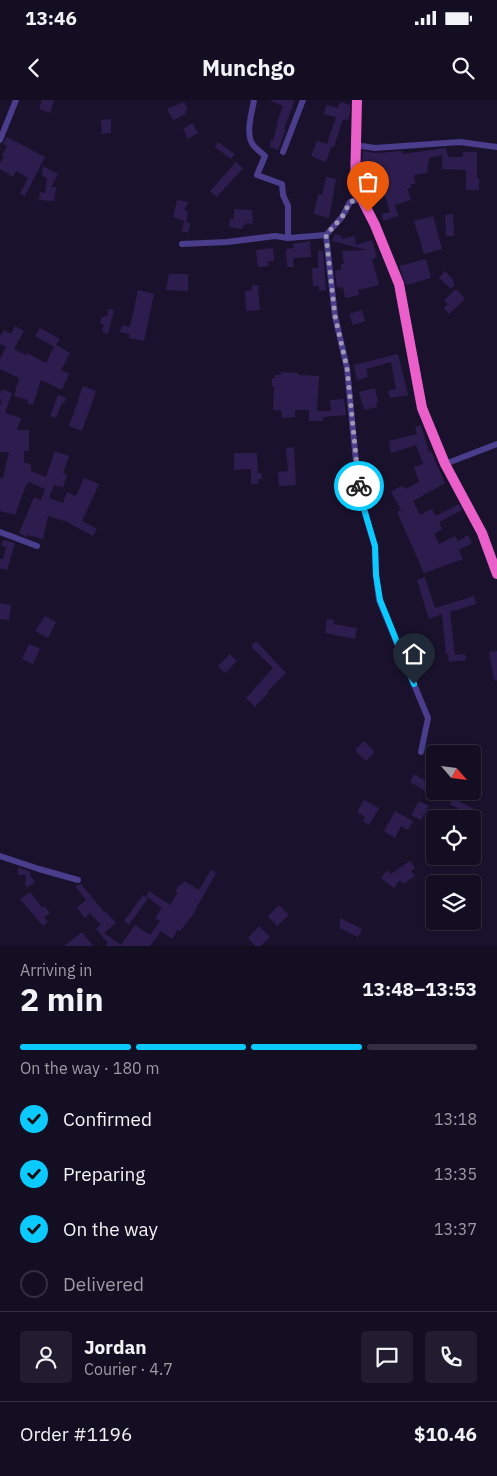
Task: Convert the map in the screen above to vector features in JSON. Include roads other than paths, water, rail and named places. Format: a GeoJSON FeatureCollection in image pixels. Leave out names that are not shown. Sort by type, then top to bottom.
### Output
{"type":"FeatureCollection","features":[{"type":"Feature","properties":{"kind":"highway"},"geometry":{"type":"LineString","coordinates":[[357,100],[356,186],[375,225],[399,284],[422,408],[445,464],[482,533],[497,574]]}},
{"type":"Feature","properties":{"kind":"street"},"geometry":{"type":"LineString","coordinates":[[0,140],[16,100]]}},
{"type":"Feature","properties":{"kind":"street"},"geometry":{"type":"LineString","coordinates":[[254,100],[250,138],[254,146],[265,156],[256,175],[282,184],[283,195],[288,206],[288,238]]}},
{"type":"Feature","properties":{"kind":"street"},"geometry":{"type":"LineString","coordinates":[[284,152],[303,100]]}},
{"type":"Feature","properties":{"kind":"street"},"geometry":{"type":"LineString","coordinates":[[355,145],[375,148],[460,142],[497,147]]}},
{"type":"Feature","properties":{"kind":"street"},"geometry":{"type":"LineString","coordinates":[[182,244],[227,242],[275,236],[288,238],[326,235],[342,217],[350,202],[361,198]]}},
{"type":"Feature","properties":{"kind":"street"},"geometry":{"type":"LineString","coordinates":[[326,235],[335,316],[347,368],[359,492],[375,546],[376,575],[380,600],[428,718],[421,752]]}},
{"type":"Feature","properties":{"kind":"street"},"geometry":{"type":"LineString","coordinates":[[445,464],[497,444]]}},
{"type":"Feature","properties":{"kind":"street"},"geometry":{"type":"LineString","coordinates":[[0,532],[37,546]]}},
{"type":"Feature","properties":{"kind":"street"},"geometry":{"type":"LineString","coordinates":[[0,856],[78,880]]}}]}
